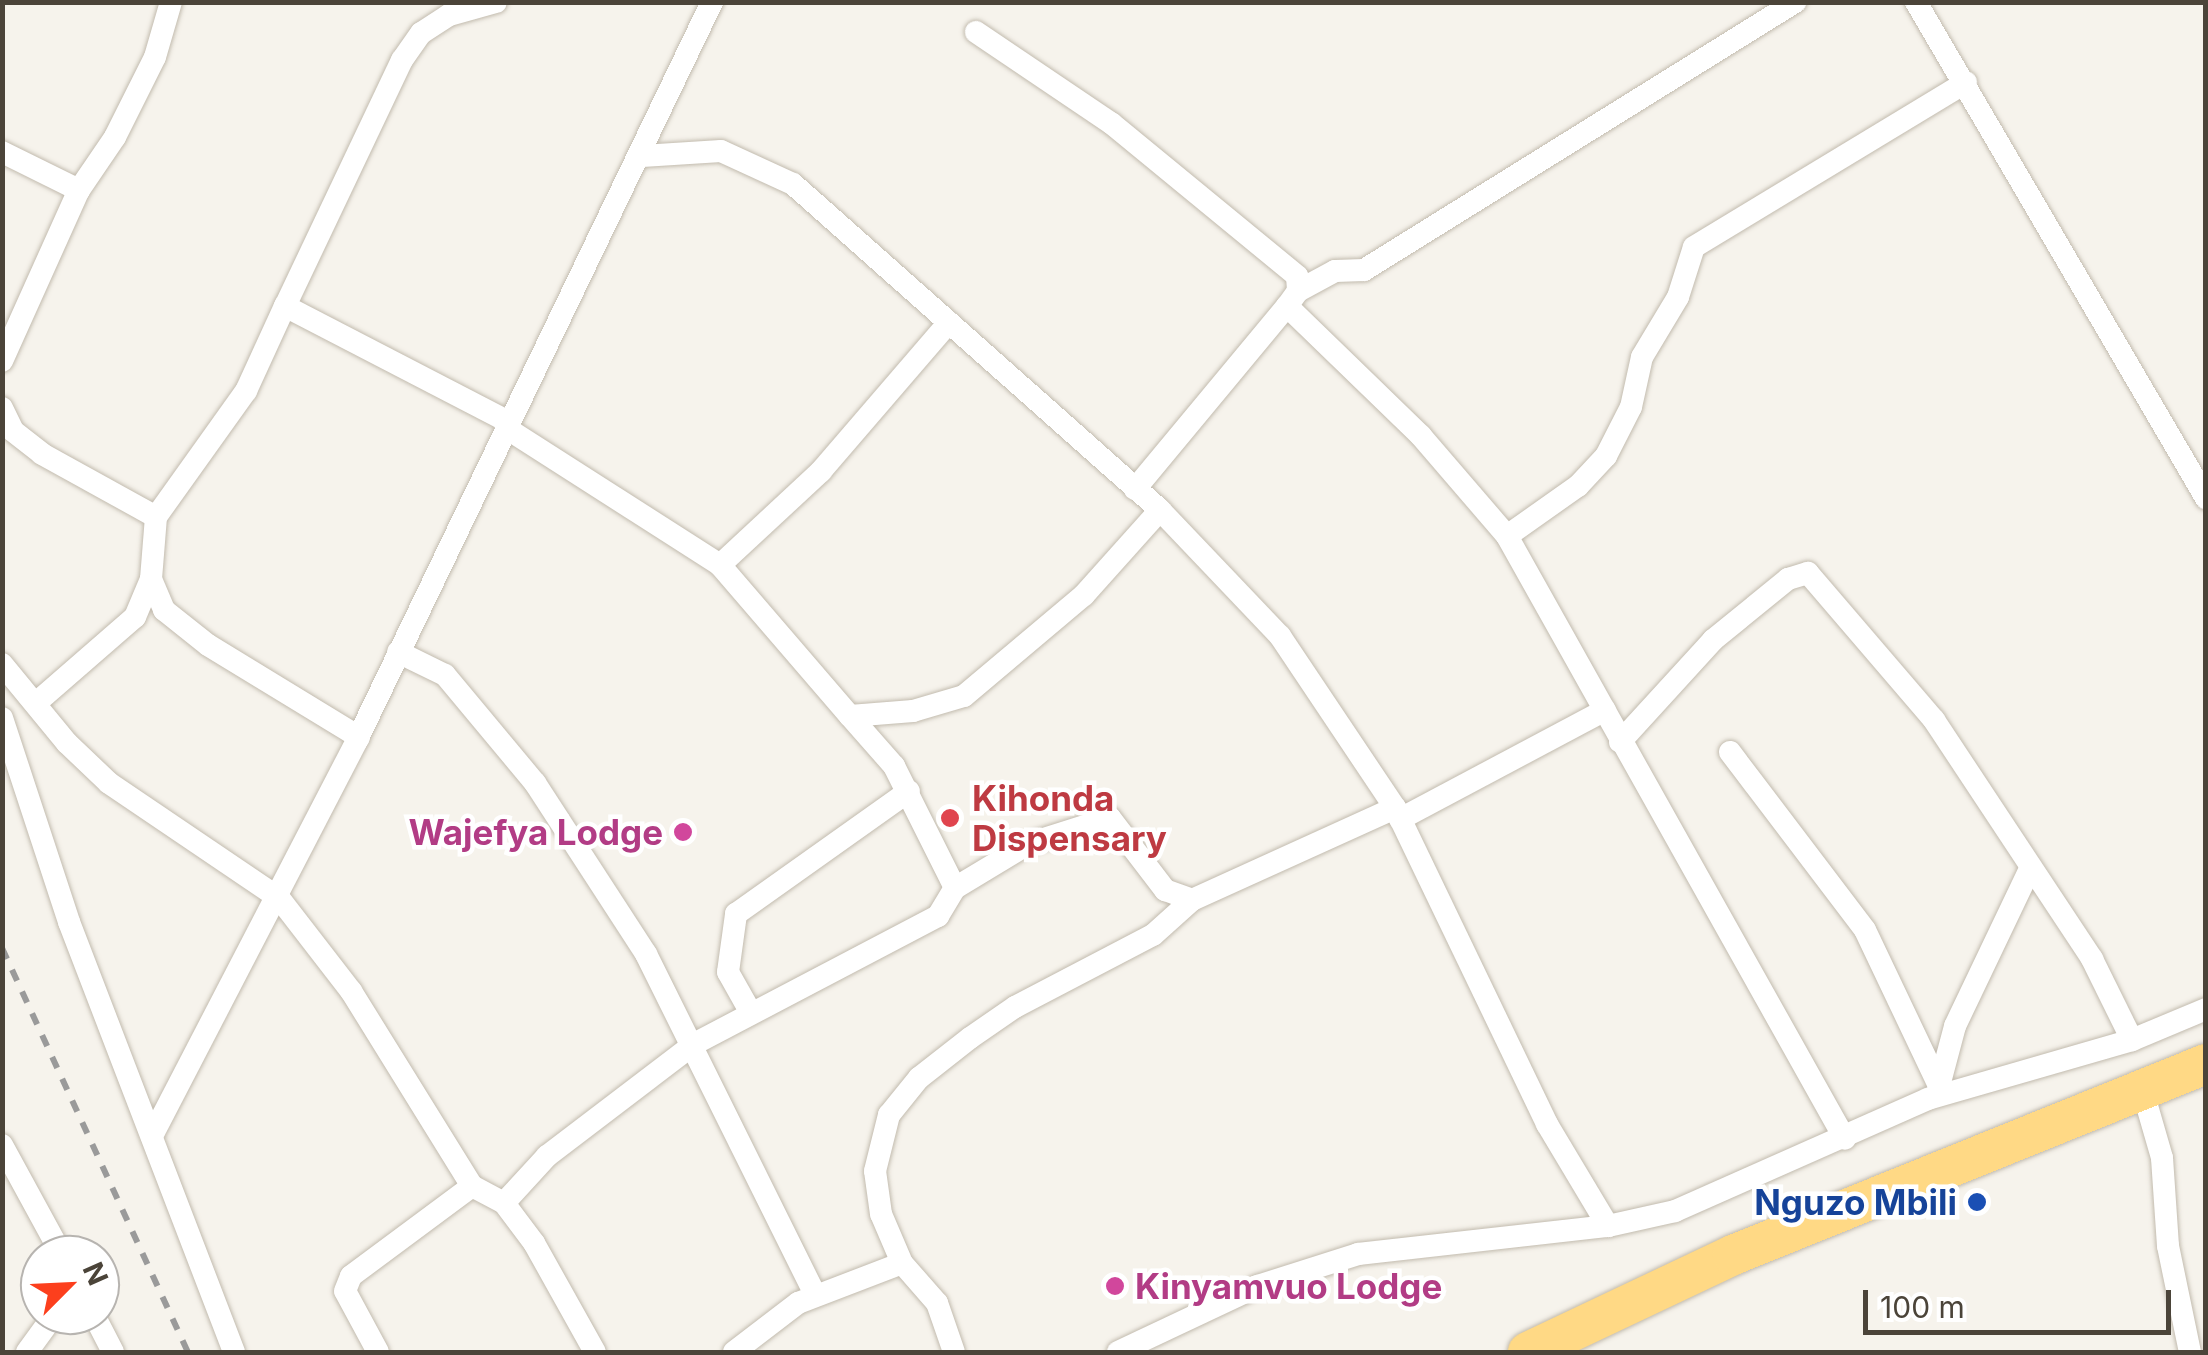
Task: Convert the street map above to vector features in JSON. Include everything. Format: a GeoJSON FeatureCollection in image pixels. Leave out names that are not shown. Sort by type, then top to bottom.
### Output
{"type":"FeatureCollection","features":[{"type":"Feature","properties":{"kind":"highway"},"geometry":{"type":"LineString","coordinates":[[1528,1352],[1733,1255],[2206,1064]]}},
{"type":"Feature","properties":{"kind":"street"},"geometry":{"type":"LineString","coordinates":[[2,361],[79,190],[141,86],[171,2]]}},
{"type":"Feature","properties":{"kind":"street"},"geometry":{"type":"LineString","coordinates":[[136,617],[151,579],[156,517],[246,391],[402,60],[421,34],[449,15],[496,2]]}},
{"type":"Feature","properties":{"kind":"street"},"geometry":{"type":"LineString","coordinates":[[152,1136],[279,898],[507,425],[642,156],[712,2]]}},
{"type":"Feature","properties":{"kind":"street"},"geometry":{"type":"LineString","coordinates":[[1136,488],[1292,298],[1335,271],[1364,270],[1794,2]]}},
{"type":"Feature","properties":{"kind":"street"},"geometry":{"type":"LineString","coordinates":[[1916,2],[2206,498]]}},
{"type":"Feature","properties":{"kind":"street"},"geometry":{"type":"LineString","coordinates":[[976,32],[1111,123],[1285,260],[1292,298],[1421,436],[1507,536],[1846,1139]]}},
{"type":"Feature","properties":{"kind":"street"},"geometry":{"type":"LineString","coordinates":[[1507,536],[1578,486],[1606,456],[1630,407],[1642,357],[1678,298],[1694,248],[1966,82]]}},
{"type":"Feature","properties":{"kind":"street"},"geometry":{"type":"LineString","coordinates":[[642,156],[692,148],[762,166],[816,203],[1160,510],[1280,636],[1398,813],[1547,1124],[1608,1226]]}},
{"type":"Feature","properties":{"kind":"street"},"geometry":{"type":"LineString","coordinates":[[2,152],[79,190]]}},
{"type":"Feature","properties":{"kind":"street"},"geometry":{"type":"LineString","coordinates":[[285,306],[507,425],[720,565],[850,716],[908,791],[955,888]]}},
{"type":"Feature","properties":{"kind":"street"},"geometry":{"type":"LineString","coordinates":[[720,565],[821,472],[948,322]]}},
{"type":"Feature","properties":{"kind":"street"},"geometry":{"type":"LineString","coordinates":[[2,408],[13,430],[42,454],[156,517]]}},
{"type":"Feature","properties":{"kind":"street"},"geometry":{"type":"LineString","coordinates":[[850,716],[913,711],[964,696],[1084,595],[1160,510]]}},
{"type":"Feature","properties":{"kind":"street"},"geometry":{"type":"LineString","coordinates":[[1620,742],[1700,652],[1788,579],[1808,573],[1934,720],[2092,959],[2132,1040]]}},
{"type":"Feature","properties":{"kind":"street"},"geometry":{"type":"LineString","coordinates":[[151,579],[164,610],[244,672],[358,737]]}},
{"type":"Feature","properties":{"kind":"street"},"geometry":{"type":"LineString","coordinates":[[36,704],[136,617],[164,610]]}},
{"type":"Feature","properties":{"kind":"street"},"geometry":{"type":"LineString","coordinates":[[398,652],[445,675],[515,752],[646,954],[694,1044],[814,1294]]}},
{"type":"Feature","properties":{"kind":"street"},"geometry":{"type":"LineString","coordinates":[[2,664],[110,783],[279,898],[351,991],[472,1186],[504,1203],[596,1352]]}},
{"type":"Feature","properties":{"kind":"street"},"geometry":{"type":"LineString","coordinates":[[954,1352],[937,1302],[902,1263],[875,1190],[883,1128],[896,1105],[970,1038],[1153,935],[1192,900],[1398,813],[1606,710]]}},
{"type":"Feature","properties":{"kind":"street"},"geometry":{"type":"LineString","coordinates":[[2,718],[69,922],[234,1352]]}},
{"type":"Feature","properties":{"kind":"street"},"geometry":{"type":"LineString","coordinates":[[1730,752],[1765,790],[1865,930],[1934,1093]]}},
{"type":"Feature","properties":{"kind":"street"},"geometry":{"type":"LineString","coordinates":[[751,1013],[728,972],[736,914],[908,791]]}},
{"type":"Feature","properties":{"kind":"street"},"geometry":{"type":"LineString","coordinates":[[504,1203],[547,1156],[694,1044],[938,916],[955,888],[1028,844],[1110,818],[1165,890],[1192,900]]}},
{"type":"Feature","properties":{"kind":"street"},"geometry":{"type":"LineString","coordinates":[[1934,1093],[1955,1026],[2030,869]]}},
{"type":"Feature","properties":{"kind":"street"},"geometry":{"type":"LineString","coordinates":[[1118,1352],[1258,1286],[1358,1254],[1608,1226],[1675,1211],[1846,1139],[1934,1093],[2132,1040],[2206,1010]]}},
{"type":"Feature","properties":{"kind":"street"},"geometry":{"type":"LineString","coordinates":[[2142,1092],[2162,1158],[2168,1246],[2190,1352]]}},
{"type":"Feature","properties":{"kind":"street"},"geometry":{"type":"LineString","coordinates":[[2,1145],[51,1235]]}},
{"type":"Feature","properties":{"kind":"street"},"geometry":{"type":"LineString","coordinates":[[378,1352],[345,1291],[351,1276],[472,1186]]}},
{"type":"Feature","properties":{"kind":"street"},"geometry":{"type":"LineString","coordinates":[[734,1352],[814,1294],[902,1263]]}},
{"type":"Feature","properties":{"kind":"railway"},"geometry":{"type":"LineString","coordinates":[[2,948],[188,1352]]}},
{"type":"Feature","properties":{"kind":"place","name":"Kihonda Dispensary"},"geometry":{"type":"Point","coordinates":[950,818]}},
{"type":"Feature","properties":{"kind":"place","name":"Wajefya Lodge"},"geometry":{"type":"Point","coordinates":[683,832]}},
{"type":"Feature","properties":{"kind":"place","name":"Nguzo Mbili"},"geometry":{"type":"Point","coordinates":[1977,1202]}},
{"type":"Feature","properties":{"kind":"place","name":"Kinyamvuo Lodge"},"geometry":{"type":"Point","coordinates":[1115,1286]}}]}
